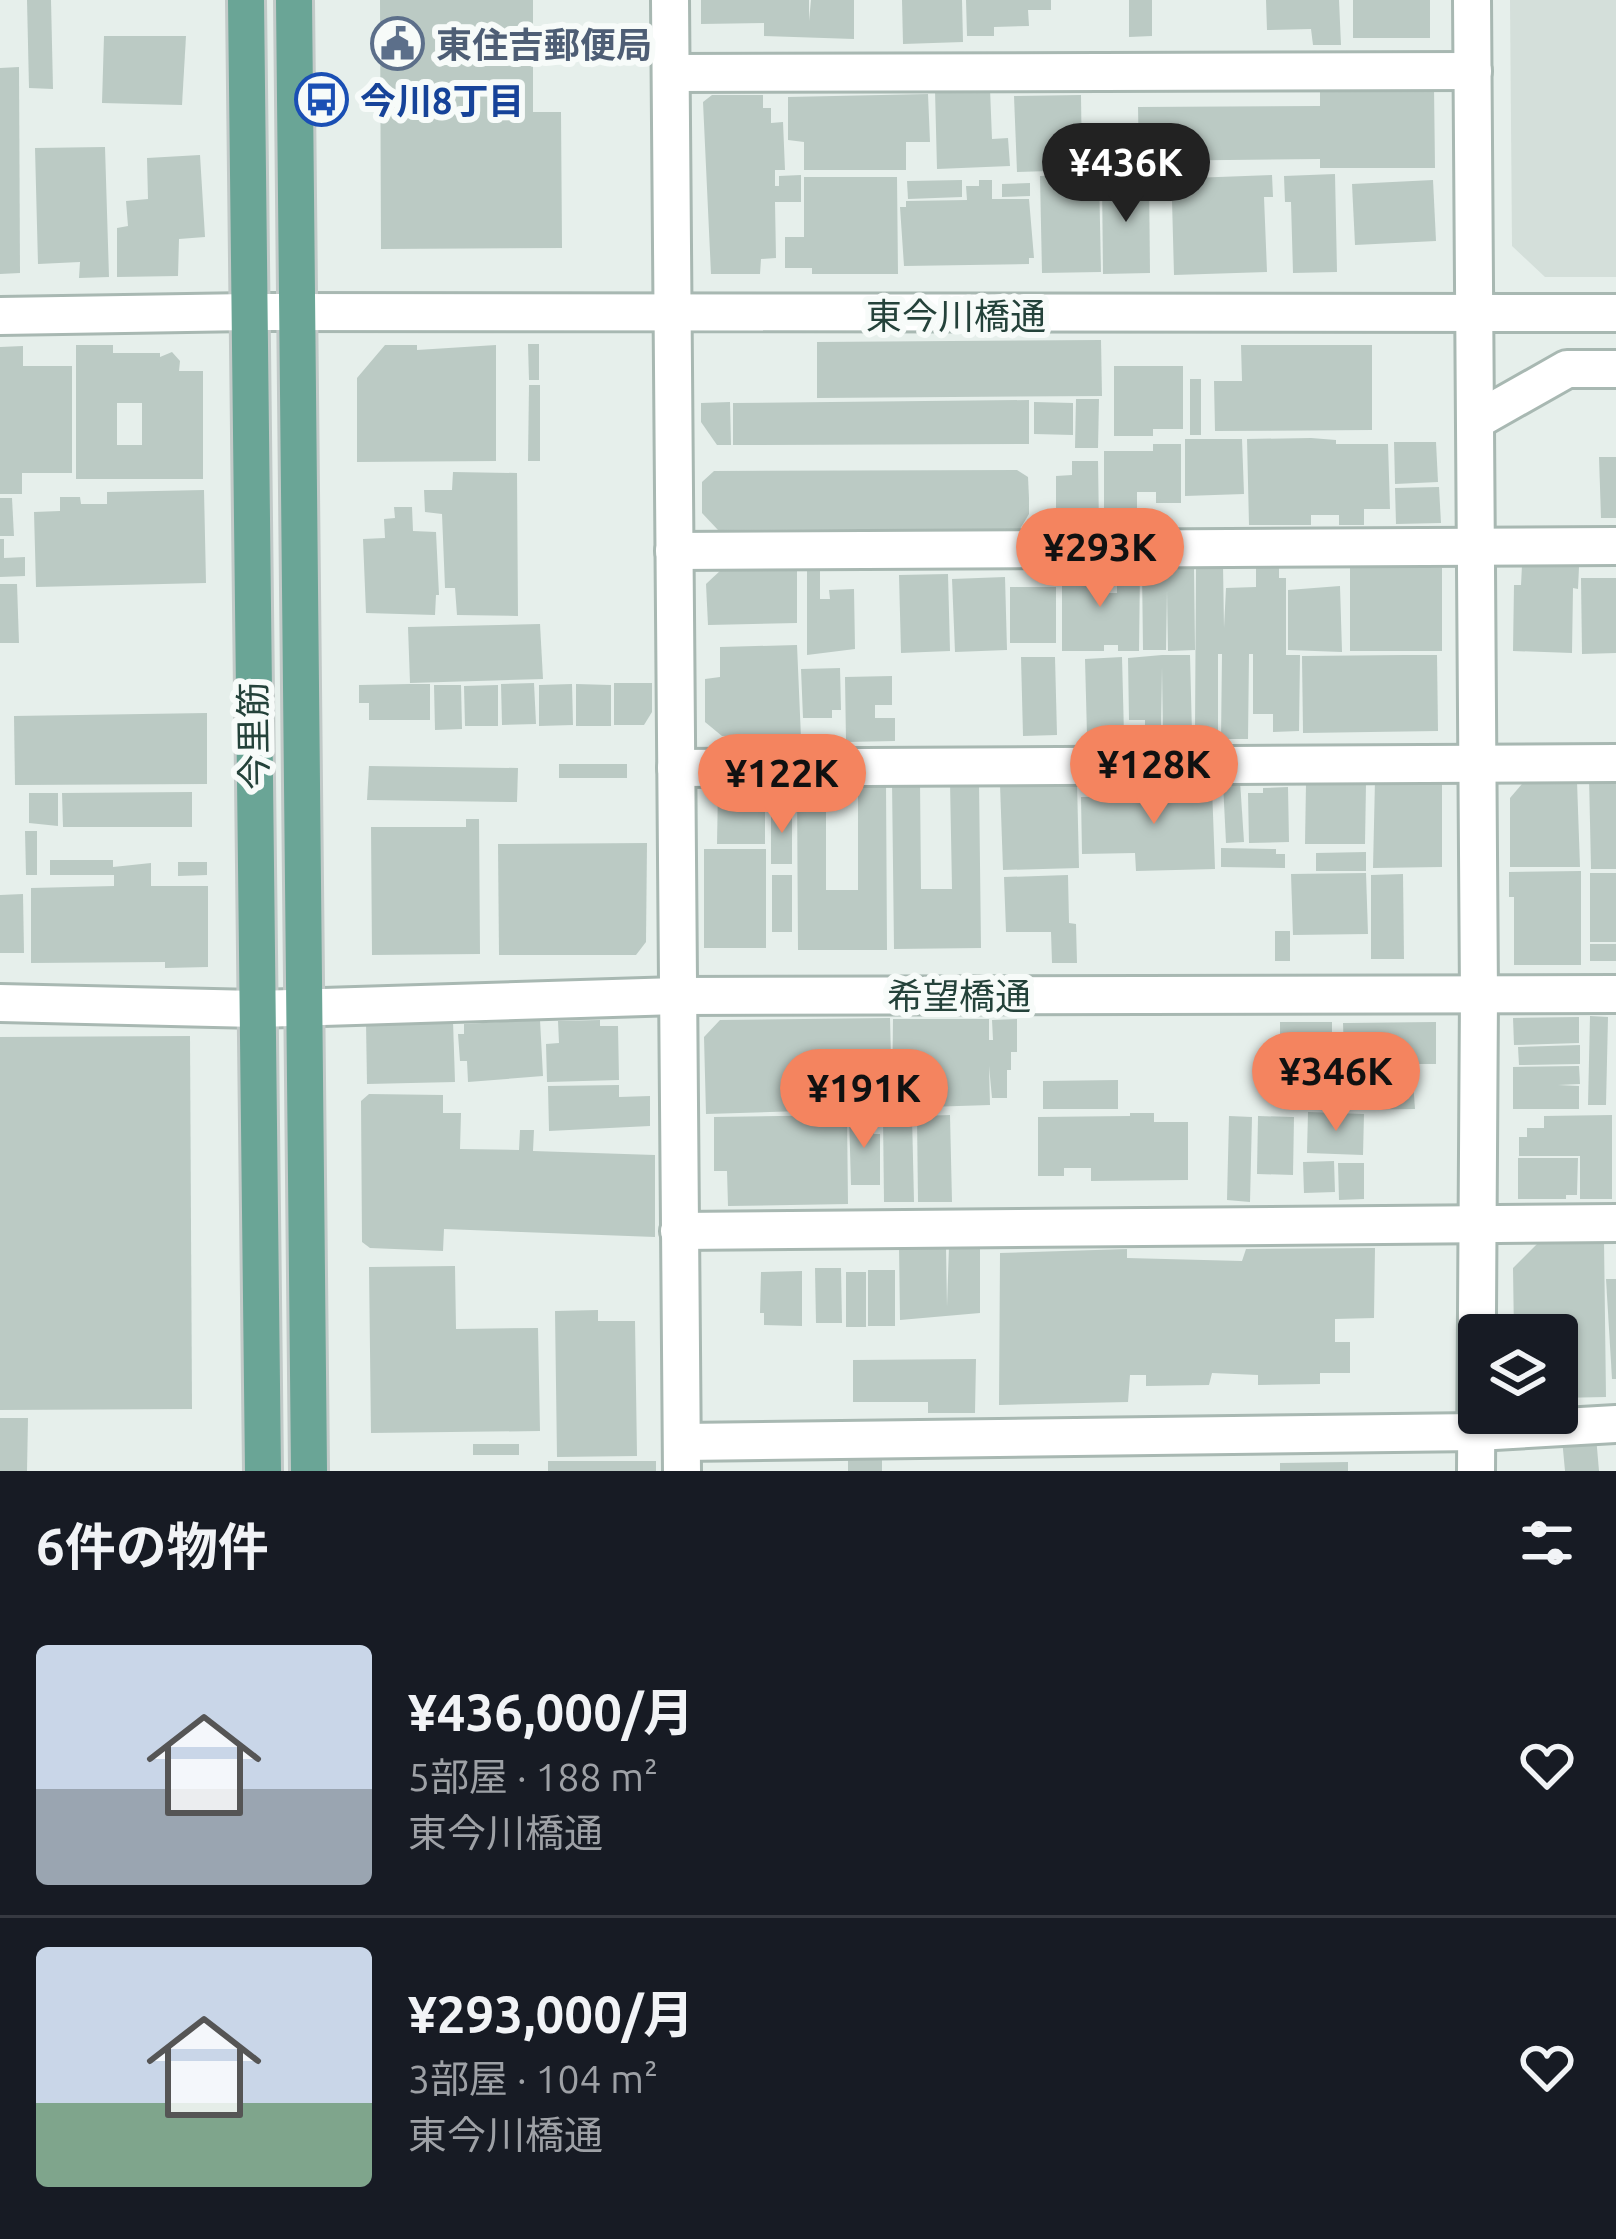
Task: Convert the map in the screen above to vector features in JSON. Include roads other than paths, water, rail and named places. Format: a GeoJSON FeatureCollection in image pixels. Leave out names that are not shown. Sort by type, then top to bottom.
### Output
{"type":"FeatureCollection","features":[{"type":"Feature","properties":{"kind":"main road","name":"今里筋"},"geometry":{"type":"LineString","coordinates":[[246,0],[263,1471]]}},
{"type":"Feature","properties":{"kind":"main road","name":"今里筋"},"geometry":{"type":"LineString","coordinates":[[295,0],[309,1471]]}},
{"type":"Feature","properties":{"kind":"street"},"geometry":{"type":"LineString","coordinates":[[670,0],[682,1456],[1458,1433]]}},
{"type":"Feature","properties":{"kind":"street"},"geometry":{"type":"LineString","coordinates":[[1472,0],[1478,1314]]}},
{"type":"Feature","properties":{"kind":"street"},"geometry":{"type":"LineString","coordinates":[[671,73],[1473,71]]}},
{"type":"Feature","properties":{"kind":"street","name":"東今川橋通"},"geometry":{"type":"LineString","coordinates":[[249,312],[1616,314]]}},
{"type":"Feature","properties":{"kind":"street"},"geometry":{"type":"LineString","coordinates":[[0,316],[249,312]]}},
{"type":"Feature","properties":{"kind":"street"},"geometry":{"type":"LineString","coordinates":[[1475,422],[1567,369],[1616,369]]}},
{"type":"Feature","properties":{"kind":"street"},"geometry":{"type":"LineString","coordinates":[[674,551],[1616,546]]}},
{"type":"Feature","properties":{"kind":"street"},"geometry":{"type":"LineString","coordinates":[[676,768],[1616,763]]}},
{"type":"Feature","properties":{"kind":"street","name":"希望橋通"},"geometry":{"type":"LineString","coordinates":[[257,1009],[677,995],[1616,994]]}},
{"type":"Feature","properties":{"kind":"street"},"geometry":{"type":"LineString","coordinates":[[0,1004],[257,1009]]}},
{"type":"Feature","properties":{"kind":"street"},"geometry":{"type":"LineString","coordinates":[[680,1232],[1616,1223]]}},
{"type":"Feature","properties":{"kind":"street"},"geometry":{"type":"LineString","coordinates":[[1578,1426],[1616,1424]]}},
{"type":"Feature","properties":{"kind":"street"},"geometry":{"type":"LineString","coordinates":[[1476,1471],[1477,1434]]}},
{"type":"Feature","properties":{"kind":"place","name":"東住吉郵便局"},"geometry":{"type":"Point","coordinates":[397,44]}},
{"type":"Feature","properties":{"kind":"place","name":"今川8丁目"},"geometry":{"type":"Point","coordinates":[321,100]}}]}
